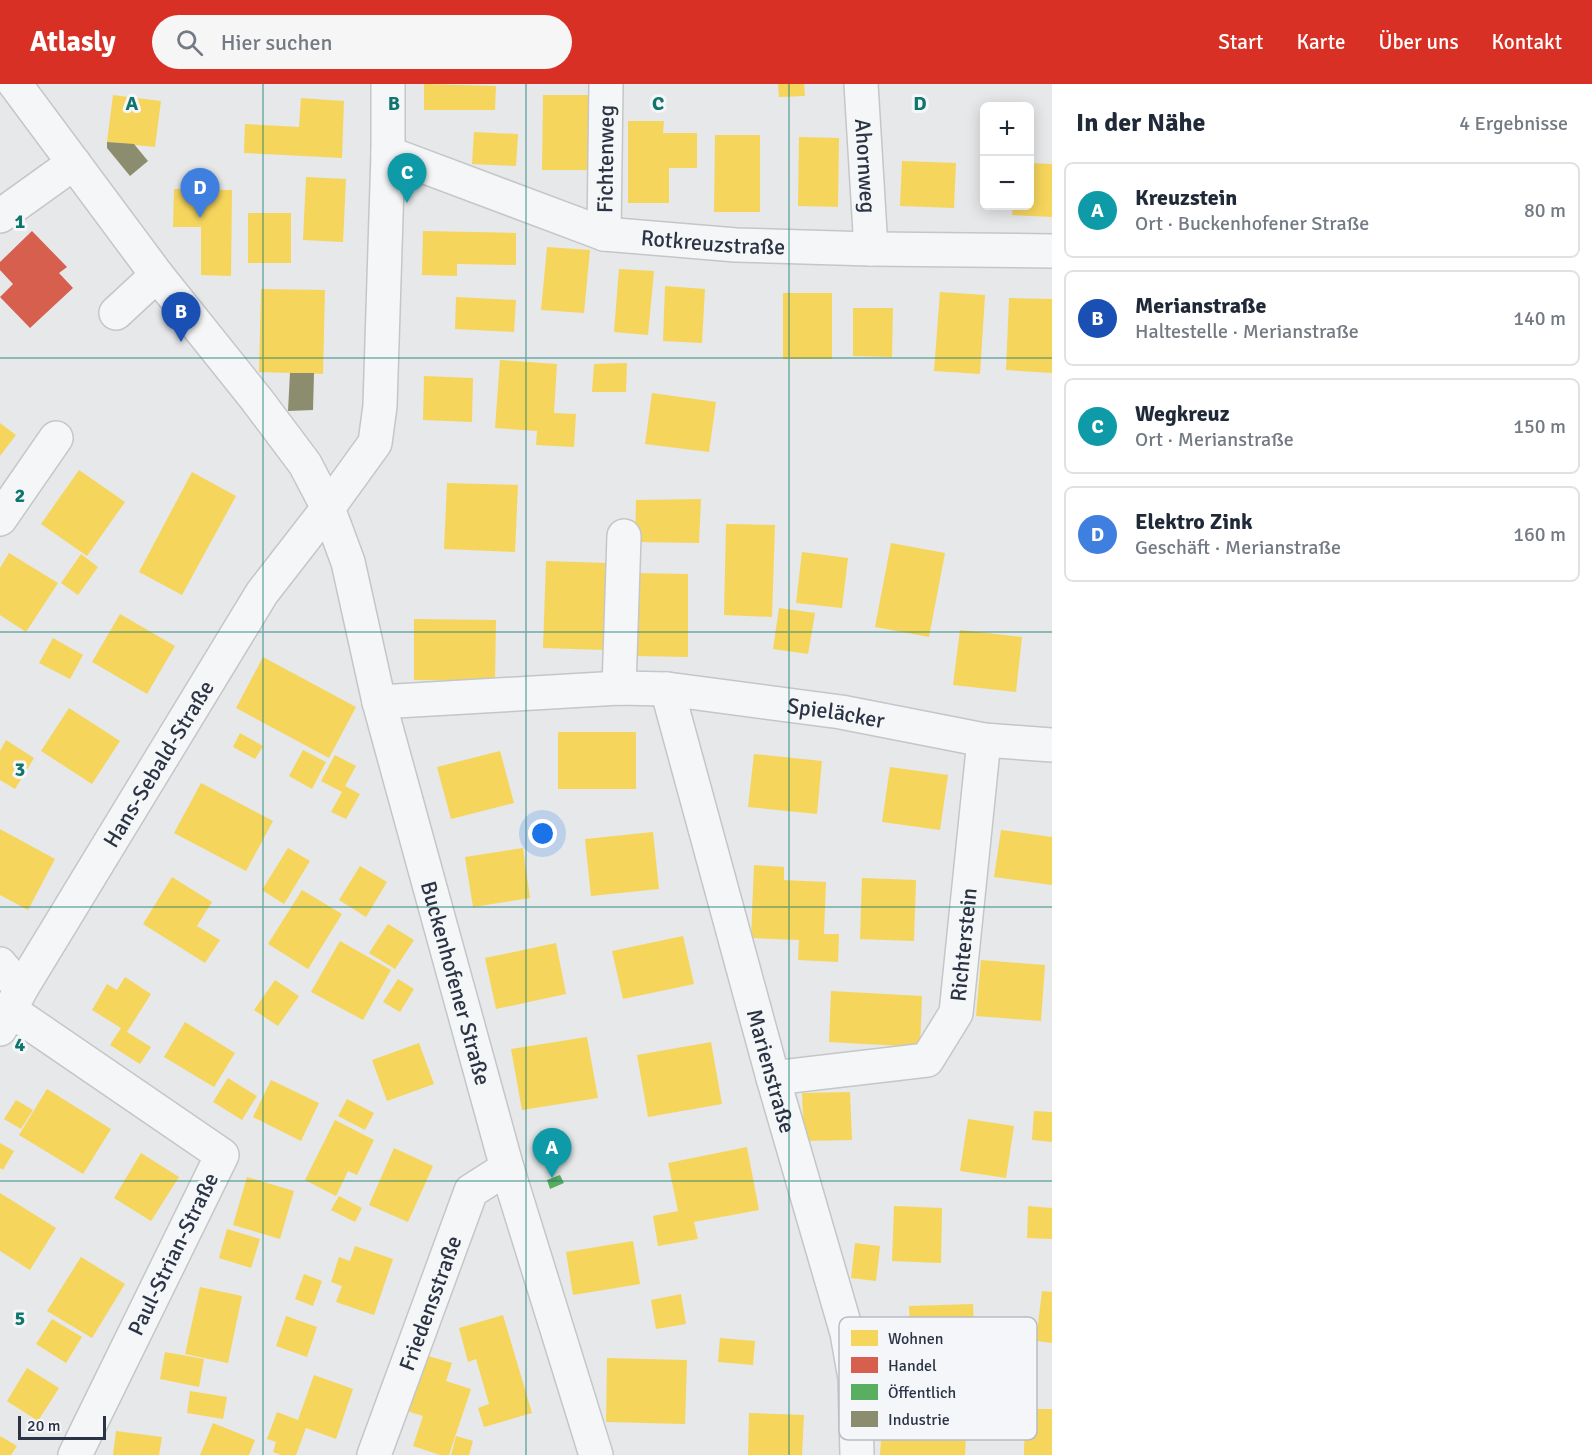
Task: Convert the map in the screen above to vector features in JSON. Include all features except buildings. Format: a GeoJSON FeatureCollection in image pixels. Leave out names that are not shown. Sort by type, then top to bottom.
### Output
{"type":"FeatureCollection","features":[{"type":"Feature","properties":{"kind":"street","name":"Buckenhofener Straße"},"geometry":{"type":"LineString","coordinates":[[15,84],[157,275],[305,464],[328,508],[348,562],[379,702],[507,1168],[596,1455]]}},
{"type":"Feature","properties":{"kind":"street","name":"Hans-Sebald-Straße"},"geometry":{"type":"LineString","coordinates":[[10,1009],[262,593],[375,443],[380,406],[388,84]]}},
{"type":"Feature","properties":{"kind":"street","name":"Fichtenweg"},"geometry":{"type":"LineString","coordinates":[[604,234],[606,84]]}},
{"type":"Feature","properties":{"kind":"street","name":"Ahornweg"},"geometry":{"type":"LineString","coordinates":[[861,84],[871,249]]}},
{"type":"Feature","properties":{"kind":"street","name":"Rotkreuzstraße"},"geometry":{"type":"LineString","coordinates":[[388,153],[604,234],[736,245],[1052,251]]}},
{"type":"Feature","properties":{"kind":"street"},"geometry":{"type":"LineString","coordinates":[[0,216],[75,163]]}},
{"type":"Feature","properties":{"kind":"street"},"geometry":{"type":"LineString","coordinates":[[116,313],[157,275]]}},
{"type":"Feature","properties":{"kind":"street"},"geometry":{"type":"LineString","coordinates":[[0,519],[56,438]]}},
{"type":"Feature","properties":{"kind":"street"},"geometry":{"type":"LineString","coordinates":[[619,688],[624,536]]}},
{"type":"Feature","properties":{"kind":"street","name":"Spieläcker"},"geometry":{"type":"LineString","coordinates":[[379,702],[619,688],[667,689],[841,711],[984,740],[1052,745]]}},
{"type":"Feature","properties":{"kind":"street","name":"Marienstraße"},"geometry":{"type":"LineString","coordinates":[[667,689],[772,1078],[842,1317]]}},
{"type":"Feature","properties":{"kind":"street","name":"Richterstein"},"geometry":{"type":"LineString","coordinates":[[772,1078],[927,1060],[956,1013],[984,740]]}},
{"type":"Feature","properties":{"kind":"street","name":"Paul-Strian-Straße"},"geometry":{"type":"LineString","coordinates":[[0,964],[10,1009],[222,1155],[75,1455]]}},
{"type":"Feature","properties":{"kind":"street","name":"Friedensstraße"},"geometry":{"type":"LineString","coordinates":[[374,1455],[471,1191],[507,1168]]}},
{"type":"Feature","properties":{"kind":"street","name":"Marienstraße"},"geometry":{"type":"LineString","coordinates":[[857,1440],[857,1455]]}},
{"type":"Feature","properties":{"kind":"place","name":"Wegkreuz"},"geometry":{"type":"Point","coordinates":[407,203]}},
{"type":"Feature","properties":{"kind":"place","name":"Elektro Zink"},"geometry":{"type":"Point","coordinates":[200,218]}},
{"type":"Feature","properties":{"kind":"place","name":"Merianstraße"},"geometry":{"type":"Point","coordinates":[181,342]}},
{"type":"Feature","properties":{"kind":"place","name":"Kreuzstein"},"geometry":{"type":"Point","coordinates":[552,1178]}}]}
